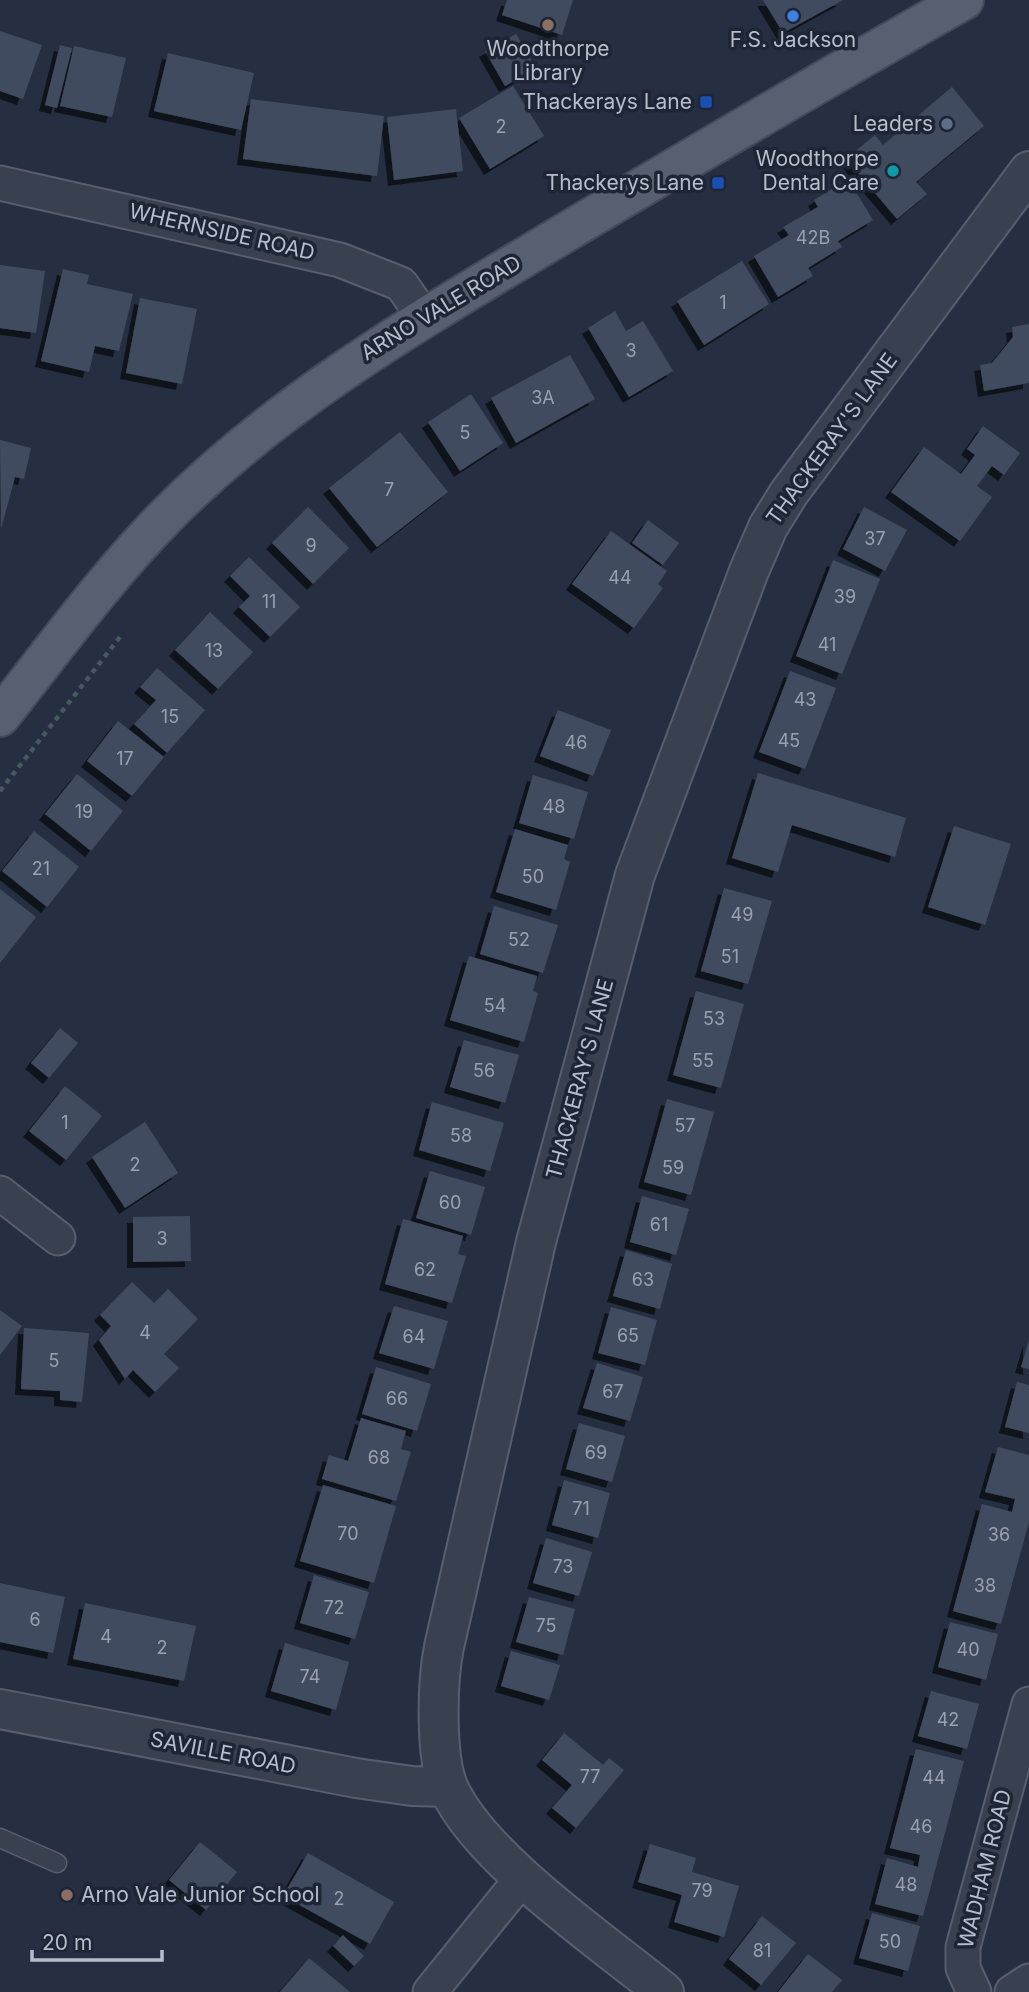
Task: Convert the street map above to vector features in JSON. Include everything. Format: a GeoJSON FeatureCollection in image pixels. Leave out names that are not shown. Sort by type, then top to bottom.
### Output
{"type":"FeatureCollection","features":[{"type":"Feature","properties":{"kind":"main road","name":"ARNO VALE ROAD"},"geometry":{"type":"LineString","coordinates":[[0,717],[124,561],[167,514],[266,426],[306,395],[424,317],[770,111],[964,0]]}},
{"type":"Feature","properties":{"kind":"street","name":"THACKERAY'S LANE"},"geometry":{"type":"LineString","coordinates":[[664,1992],[523,1877],[482,1839],[461,1811],[448,1787],[438,1718],[443,1647],[536,1242],[635,875],[768,527],[789,493],[1029,171]]}},
{"type":"Feature","properties":{"kind":"street","name":"WHERNSIDE ROAD"},"geometry":{"type":"LineString","coordinates":[[0,183],[340,260],[401,284],[424,317]]}},
{"type":"Feature","properties":{"kind":"street"},"geometry":{"type":"LineString","coordinates":[[0,1193],[58,1238]]}},
{"type":"Feature","properties":{"kind":"street","name":"WADHAM ROAD"},"geometry":{"type":"LineString","coordinates":[[974,1992],[963,1968],[963,1947],[1029,1704]]}},
{"type":"Feature","properties":{"kind":"street","name":"SAVILLE ROAD"},"geometry":{"type":"LineString","coordinates":[[0,1709],[356,1778],[412,1786],[448,1787]]}},
{"type":"Feature","properties":{"kind":"street"},"geometry":{"type":"LineString","coordinates":[[430,1992],[523,1877]]}},
{"type":"Feature","properties":{"kind":"street"},"geometry":{"type":"LineString","coordinates":[[1012,1992],[1029,1981]]}},
{"type":"Feature","properties":{"kind":"lane"},"geometry":{"type":"LineString","coordinates":[[0,1838],[57,1863]]}},
{"type":"Feature","properties":{"kind":"path"},"geometry":{"type":"LineString","coordinates":[[0,792],[123,633]]}},
{"type":"Feature","properties":{"kind":"building","name":"Woodthorpe Library"},"geometry":{"type":"Polygon","coordinates":[[[507,0],[573,0],[562,35],[502,15],[507,0]]]}},
{"type":"Feature","properties":{"kind":"building","name":"F.S. Jackson"},"geometry":{"type":"Polygon","coordinates":[[[763,0],[843,0],[783,33],[763,0]]]}},
{"type":"Feature","properties":{"kind":"building"},"geometry":{"type":"Polygon","coordinates":[[[0,31],[42,45],[23,99],[0,91],[0,31]]]}},
{"type":"Feature","properties":{"kind":"building"},"geometry":{"type":"Polygon","coordinates":[[[516,34],[536,69],[505,86],[485,51],[516,34]]]}},
{"type":"Feature","properties":{"kind":"building"},"geometry":{"type":"Polygon","coordinates":[[[60,45],[72,48],[57,108],[45,105],[60,45]]]}},
{"type":"Feature","properties":{"kind":"building"},"geometry":{"type":"Polygon","coordinates":[[[74,46],[126,58],[112,117],[60,106],[74,46]]]}},
{"type":"Feature","properties":{"kind":"building"},"geometry":{"type":"Polygon","coordinates":[[[168,53],[254,73],[241,130],[154,111],[168,53]]]}},
{"type":"Feature","properties":{"kind":"building"},"geometry":{"type":"Polygon","coordinates":[[[513,86],[544,136],[490,169],[459,118],[513,86]]]}},
{"type":"Feature","properties":{"kind":"building","name":"Woodthorpe Dental Care"},"geometry":{"type":"Polygon","coordinates":[[[952,87],[984,126],[916,182],[927,194],[897,219],[846,159],[875,135],[883,145],[952,87]]]}},
{"type":"Feature","properties":{"kind":"building"},"geometry":{"type":"Polygon","coordinates":[[[251,99],[384,116],[377,176],[243,159],[251,99]]]}},
{"type":"Feature","properties":{"kind":"building"},"geometry":{"type":"Polygon","coordinates":[[[456,109],[463,171],[394,180],[387,117],[456,109]]]}},
{"type":"Feature","properties":{"kind":"building"},"geometry":{"type":"Polygon","coordinates":[[[848,179],[873,220],[838,241],[842,247],[808,268],[813,276],[778,297],[754,256],[789,235],[783,227],[818,207],[814,200],[848,179]]]}},
{"type":"Feature","properties":{"kind":"building"},"geometry":{"type":"Polygon","coordinates":[[[742,261],[769,304],[704,345],[677,301],[742,261]]]}},
{"type":"Feature","properties":{"kind":"building"},"geometry":{"type":"Polygon","coordinates":[[[0,265],[45,271],[36,333],[0,328],[0,265]]]}},
{"type":"Feature","properties":{"kind":"building"},"geometry":{"type":"Polygon","coordinates":[[[63,269],[89,275],[87,284],[133,294],[119,351],[95,346],[89,372],[41,361],[63,269]]]}},
{"type":"Feature","properties":{"kind":"building"},"geometry":{"type":"Polygon","coordinates":[[[140,298],[197,309],[182,384],[126,373],[140,298]]]}},
{"type":"Feature","properties":{"kind":"building"},"geometry":{"type":"Polygon","coordinates":[[[615,311],[626,331],[643,321],[673,371],[629,397],[588,328],[615,311]]]}},
{"type":"Feature","properties":{"kind":"building"},"geometry":{"type":"Polygon","coordinates":[[[1029,324],[1029,383],[984,391],[980,365],[992,363],[1013,337],[1012,327],[1029,324]]]}},
{"type":"Feature","properties":{"kind":"building"},"geometry":{"type":"Polygon","coordinates":[[[570,355],[595,399],[516,443],[491,398],[570,355]]]}},
{"type":"Feature","properties":{"kind":"building"},"geometry":{"type":"Polygon","coordinates":[[[471,394],[503,443],[460,471],[428,422],[471,394]]]}},
{"type":"Feature","properties":{"kind":"building"},"geometry":{"type":"Polygon","coordinates":[[[983,426],[1020,453],[1004,475],[992,466],[977,486],[992,497],[960,541],[891,492],[924,447],[961,474],[975,455],[967,449],[983,426]]]}},
{"type":"Feature","properties":{"kind":"building"},"geometry":{"type":"Polygon","coordinates":[[[400,432],[448,492],[377,547],[329,488],[400,432]]]}},
{"type":"Feature","properties":{"kind":"building"},"geometry":{"type":"Polygon","coordinates":[[[0,440],[31,448],[24,479],[15,477],[1,529],[0,440]]]}},
{"type":"Feature","properties":{"kind":"building"},"geometry":{"type":"Polygon","coordinates":[[[308,507],[349,548],[313,584],[272,543],[308,507]]]}},
{"type":"Feature","properties":{"kind":"building"},"geometry":{"type":"Polygon","coordinates":[[[864,507],[907,530],[885,571],[843,549],[864,507]]]}},
{"type":"Feature","properties":{"kind":"building"},"geometry":{"type":"Polygon","coordinates":[[[648,520],[679,543],[663,565],[632,543],[648,520]]]}},
{"type":"Feature","properties":{"kind":"building"},"geometry":{"type":"Polygon","coordinates":[[[611,531],[667,571],[658,584],[663,588],[634,628],[572,584],[611,531]]]}},
{"type":"Feature","properties":{"kind":"building"},"geometry":{"type":"Polygon","coordinates":[[[249,557],[300,607],[270,637],[239,607],[250,596],[230,576],[249,557]]]}},
{"type":"Feature","properties":{"kind":"building"},"geometry":{"type":"Polygon","coordinates":[[[833,560],[880,579],[842,674],[796,656],[833,560]]]}},
{"type":"Feature","properties":{"kind":"building"},"geometry":{"type":"Polygon","coordinates":[[[210,612],[253,652],[218,689],[175,650],[210,612]]]}},
{"type":"Feature","properties":{"kind":"building"},"geometry":{"type":"Polygon","coordinates":[[[157,668],[205,710],[167,753],[134,724],[156,700],[140,687],[157,668]]]}},
{"type":"Feature","properties":{"kind":"building"},"geometry":{"type":"Polygon","coordinates":[[[790,671],[836,688],[805,769],[759,752],[790,671]]]}},
{"type":"Feature","properties":{"kind":"building"},"geometry":{"type":"Polygon","coordinates":[[[558,710],[611,730],[593,776],[540,756],[558,710]]]}},
{"type":"Feature","properties":{"kind":"building"},"geometry":{"type":"Polygon","coordinates":[[[118,721],[164,757],[132,796],[87,761],[118,721]]]}},
{"type":"Feature","properties":{"kind":"building"},"geometry":{"type":"Polygon","coordinates":[[[758,773],[906,818],[895,857],[792,825],[778,872],[732,858],[758,773]]]}},
{"type":"Feature","properties":{"kind":"building"},"geometry":{"type":"Polygon","coordinates":[[[77,774],[123,811],[91,851],[45,814],[77,774]]]}},
{"type":"Feature","properties":{"kind":"building"},"geometry":{"type":"Polygon","coordinates":[[[533,775],[588,792],[574,839],[519,823],[533,775]]]}},
{"type":"Feature","properties":{"kind":"building"},"geometry":{"type":"Polygon","coordinates":[[[954,826],[1011,844],[985,925],[928,907],[954,826]]]}},
{"type":"Feature","properties":{"kind":"building"},"geometry":{"type":"Polygon","coordinates":[[[515,829],[568,845],[564,859],[570,862],[556,910],[496,892],[515,829]]]}},
{"type":"Feature","properties":{"kind":"building"},"geometry":{"type":"Polygon","coordinates":[[[34,831],[79,867],[47,907],[2,871],[34,831]]]}},
{"type":"Feature","properties":{"kind":"building"},"geometry":{"type":"Polygon","coordinates":[[[724,888],[772,901],[748,984],[701,971],[724,888]]]}},
{"type":"Feature","properties":{"kind":"building"},"geometry":{"type":"Polygon","coordinates":[[[0,889],[36,917],[0,963],[0,889]]]}},
{"type":"Feature","properties":{"kind":"building"},"geometry":{"type":"Polygon","coordinates":[[[494,906],[558,925],[543,973],[480,954],[494,906]]]}},
{"type":"Feature","properties":{"kind":"building"},"geometry":{"type":"Polygon","coordinates":[[[469,956],[537,976],[533,991],[538,993],[524,1042],[450,1020],[469,956]]]}},
{"type":"Feature","properties":{"kind":"building"},"geometry":{"type":"Polygon","coordinates":[[[696,991],[744,1004],[721,1088],[673,1075],[696,991]]]}},
{"type":"Feature","properties":{"kind":"building"},"geometry":{"type":"Polygon","coordinates":[[[60,1028],[78,1043],[49,1078],[31,1063],[60,1028]]]}},
{"type":"Feature","properties":{"kind":"building"},"geometry":{"type":"Polygon","coordinates":[[[464,1040],[519,1055],[505,1103],[450,1087],[464,1040]]]}},
{"type":"Feature","properties":{"kind":"building"},"geometry":{"type":"Polygon","coordinates":[[[65,1086],[102,1116],[66,1160],[29,1131],[65,1086]]]}},
{"type":"Feature","properties":{"kind":"building"},"geometry":{"type":"Polygon","coordinates":[[[667,1099],[714,1112],[691,1195],[644,1182],[667,1099]]]}},
{"type":"Feature","properties":{"kind":"building"},"geometry":{"type":"Polygon","coordinates":[[[432,1102],[504,1123],[490,1171],[419,1150],[432,1102]]]}},
{"type":"Feature","properties":{"kind":"building"},"geometry":{"type":"Polygon","coordinates":[[[145,1122],[178,1173],[125,1208],[92,1157],[145,1122]]]}},
{"type":"Feature","properties":{"kind":"building"},"geometry":{"type":"Polygon","coordinates":[[[430,1171],[485,1187],[471,1235],[416,1218],[430,1171]]]}},
{"type":"Feature","properties":{"kind":"building"},"geometry":{"type":"Polygon","coordinates":[[[642,1196],[689,1209],[676,1255],[630,1242],[642,1196]]]}},
{"type":"Feature","properties":{"kind":"building"},"geometry":{"type":"Polygon","coordinates":[[[190,1216],[191,1261],[133,1262],[133,1217],[190,1216]]]}},
{"type":"Feature","properties":{"kind":"building"},"geometry":{"type":"Polygon","coordinates":[[[403,1219],[463,1236],[458,1254],[466,1256],[452,1303],[385,1284],[403,1219]]]}},
{"type":"Feature","properties":{"kind":"building"},"geometry":{"type":"Polygon","coordinates":[[[626,1250],[672,1264],[660,1309],[613,1296],[626,1250]]]}},
{"type":"Feature","properties":{"kind":"building"},"geometry":{"type":"Polygon","coordinates":[[[132,1282],[154,1303],[168,1289],[198,1319],[164,1354],[179,1368],[155,1392],[133,1370],[125,1379],[99,1340],[111,1326],[100,1315],[132,1282]]]}},
{"type":"Feature","properties":{"kind":"building"},"geometry":{"type":"Polygon","coordinates":[[[394,1306],[448,1321],[434,1369],[379,1353],[394,1306]]]}},
{"type":"Feature","properties":{"kind":"building"},"geometry":{"type":"Polygon","coordinates":[[[611,1307],[657,1320],[645,1365],[598,1353],[611,1307]]]}},
{"type":"Feature","properties":{"kind":"building"},"geometry":{"type":"Polygon","coordinates":[[[0,1310],[22,1326],[0,1355],[0,1310]]]}},
{"type":"Feature","properties":{"kind":"building"},"geometry":{"type":"Polygon","coordinates":[[[24,1328],[89,1333],[82,1402],[60,1400],[60,1391],[21,1389],[24,1328]]]}},
{"type":"Feature","properties":{"kind":"building"},"geometry":{"type":"Polygon","coordinates":[[[1029,1340],[1029,1369],[1021,1367],[1029,1340]]]}},
{"type":"Feature","properties":{"kind":"building"},"geometry":{"type":"Polygon","coordinates":[[[597,1363],[643,1377],[630,1421],[583,1408],[597,1363]]]}},
{"type":"Feature","properties":{"kind":"building"},"geometry":{"type":"Polygon","coordinates":[[[376,1367],[431,1384],[417,1431],[362,1414],[376,1367]]]}},
{"type":"Feature","properties":{"kind":"building"},"geometry":{"type":"Polygon","coordinates":[[[1017,1382],[1029,1385],[1029,1433],[1005,1427],[1017,1382]]]}},
{"type":"Feature","properties":{"kind":"building"},"geometry":{"type":"Polygon","coordinates":[[[361,1418],[406,1431],[401,1449],[411,1452],[396,1501],[322,1479],[329,1455],[348,1461],[361,1418]]]}},
{"type":"Feature","properties":{"kind":"building"},"geometry":{"type":"Polygon","coordinates":[[[579,1423],[625,1436],[612,1482],[566,1469],[579,1423]]]}},
{"type":"Feature","properties":{"kind":"building"},"geometry":{"type":"Polygon","coordinates":[[[998,1447],[1029,1455],[1029,1522],[1001,1624],[953,1611],[982,1504],[1012,1512],[1015,1499],[985,1492],[998,1447]]]}},
{"type":"Feature","properties":{"kind":"building"},"geometry":{"type":"Polygon","coordinates":[[[564,1480],[610,1493],[598,1538],[552,1525],[564,1480]]]}},
{"type":"Feature","properties":{"kind":"building"},"geometry":{"type":"Polygon","coordinates":[[[323,1485],[396,1506],[374,1583],[300,1561],[323,1485]]]}},
{"type":"Feature","properties":{"kind":"building"},"geometry":{"type":"Polygon","coordinates":[[[546,1538],[592,1552],[579,1596],[533,1583],[546,1538]]]}},
{"type":"Feature","properties":{"kind":"building"},"geometry":{"type":"Polygon","coordinates":[[[314,1575],[369,1592],[355,1639],[300,1623],[314,1575]]]}},
{"type":"Feature","properties":{"kind":"building"},"geometry":{"type":"Polygon","coordinates":[[[0,1583],[65,1597],[53,1653],[0,1642],[0,1583]]]}},
{"type":"Feature","properties":{"kind":"building"},"geometry":{"type":"Polygon","coordinates":[[[529,1597],[575,1609],[563,1655],[516,1642],[529,1597]]]}},
{"type":"Feature","properties":{"kind":"building"},"geometry":{"type":"Polygon","coordinates":[[[85,1603],[196,1626],[184,1681],[73,1659],[85,1603]]]}},
{"type":"Feature","properties":{"kind":"building"},"geometry":{"type":"Polygon","coordinates":[[[950,1622],[998,1634],[986,1680],[938,1667],[950,1622]]]}},
{"type":"Feature","properties":{"kind":"building"},"geometry":{"type":"Polygon","coordinates":[[[285,1643],[349,1662],[336,1710],[271,1691],[285,1643]]]}},
{"type":"Feature","properties":{"kind":"building"},"geometry":{"type":"Polygon","coordinates":[[[511,1651],[560,1665],[549,1700],[501,1686],[511,1651]]]}},
{"type":"Feature","properties":{"kind":"building"},"geometry":{"type":"Polygon","coordinates":[[[931,1691],[979,1704],[967,1749],[918,1736],[931,1691]]]}},
{"type":"Feature","properties":{"kind":"building"},"geometry":{"type":"Polygon","coordinates":[[[564,1733],[603,1765],[609,1758],[624,1770],[576,1828],[552,1808],[572,1785],[542,1760],[564,1733]]]}},
{"type":"Feature","properties":{"kind":"building"},"geometry":{"type":"Polygon","coordinates":[[[916,1749],[964,1761],[923,1916],[875,1904],[887,1858],[918,1867],[920,1855],[890,1848],[916,1749]]]}},
{"type":"Feature","properties":{"kind":"building"},"geometry":{"type":"Polygon","coordinates":[[[200,1842],[237,1872],[206,1910],[169,1880],[200,1842]]]}},
{"type":"Feature","properties":{"kind":"building"},"geometry":{"type":"Polygon","coordinates":[[[650,1844],[696,1858],[692,1872],[739,1886],[724,1937],[674,1922],[682,1895],[638,1882],[650,1844]]]}},
{"type":"Feature","properties":{"kind":"building"},"geometry":{"type":"Polygon","coordinates":[[[308,1853],[394,1902],[370,1944],[283,1896],[308,1853]]]}},
{"type":"Feature","properties":{"kind":"building"},"geometry":{"type":"Polygon","coordinates":[[[872,1913],[920,1926],[908,1971],[859,1958],[872,1913]]]}},
{"type":"Feature","properties":{"kind":"building"},"geometry":{"type":"Polygon","coordinates":[[[762,1916],[796,1943],[761,1985],[729,1959],[762,1916]]]}},
{"type":"Feature","properties":{"kind":"building"},"geometry":{"type":"Polygon","coordinates":[[[343,1935],[364,1956],[354,1966],[333,1946],[343,1935]]]}},
{"type":"Feature","properties":{"kind":"building"},"geometry":{"type":"Polygon","coordinates":[[[808,1954],[842,1980],[832,1992],[778,1992],[808,1954]]]}},
{"type":"Feature","properties":{"kind":"building"},"geometry":{"type":"Polygon","coordinates":[[[309,1958],[350,1992],[280,1992],[309,1958]]]}},
{"type":"Feature","properties":{"kind":"place","name":"F.S. Jackson"},"geometry":{"type":"Point","coordinates":[793,16]}},
{"type":"Feature","properties":{"kind":"place","name":"Woodthorpe Library"},"geometry":{"type":"Point","coordinates":[548,25]}},
{"type":"Feature","properties":{"kind":"place","name":"Thackerays Lane"},"geometry":{"type":"Point","coordinates":[706,102]}},
{"type":"Feature","properties":{"kind":"place","name":"Leaders"},"geometry":{"type":"Point","coordinates":[947,124]}},
{"type":"Feature","properties":{"kind":"place","name":"Woodthorpe Dental Care"},"geometry":{"type":"Point","coordinates":[893,171]}},
{"type":"Feature","properties":{"kind":"place","name":"Thackerys Lane"},"geometry":{"type":"Point","coordinates":[718,183]}},
{"type":"Feature","properties":{"kind":"place","name":"Arno Vale Junior School"},"geometry":{"type":"Point","coordinates":[67,1895]}}]}
